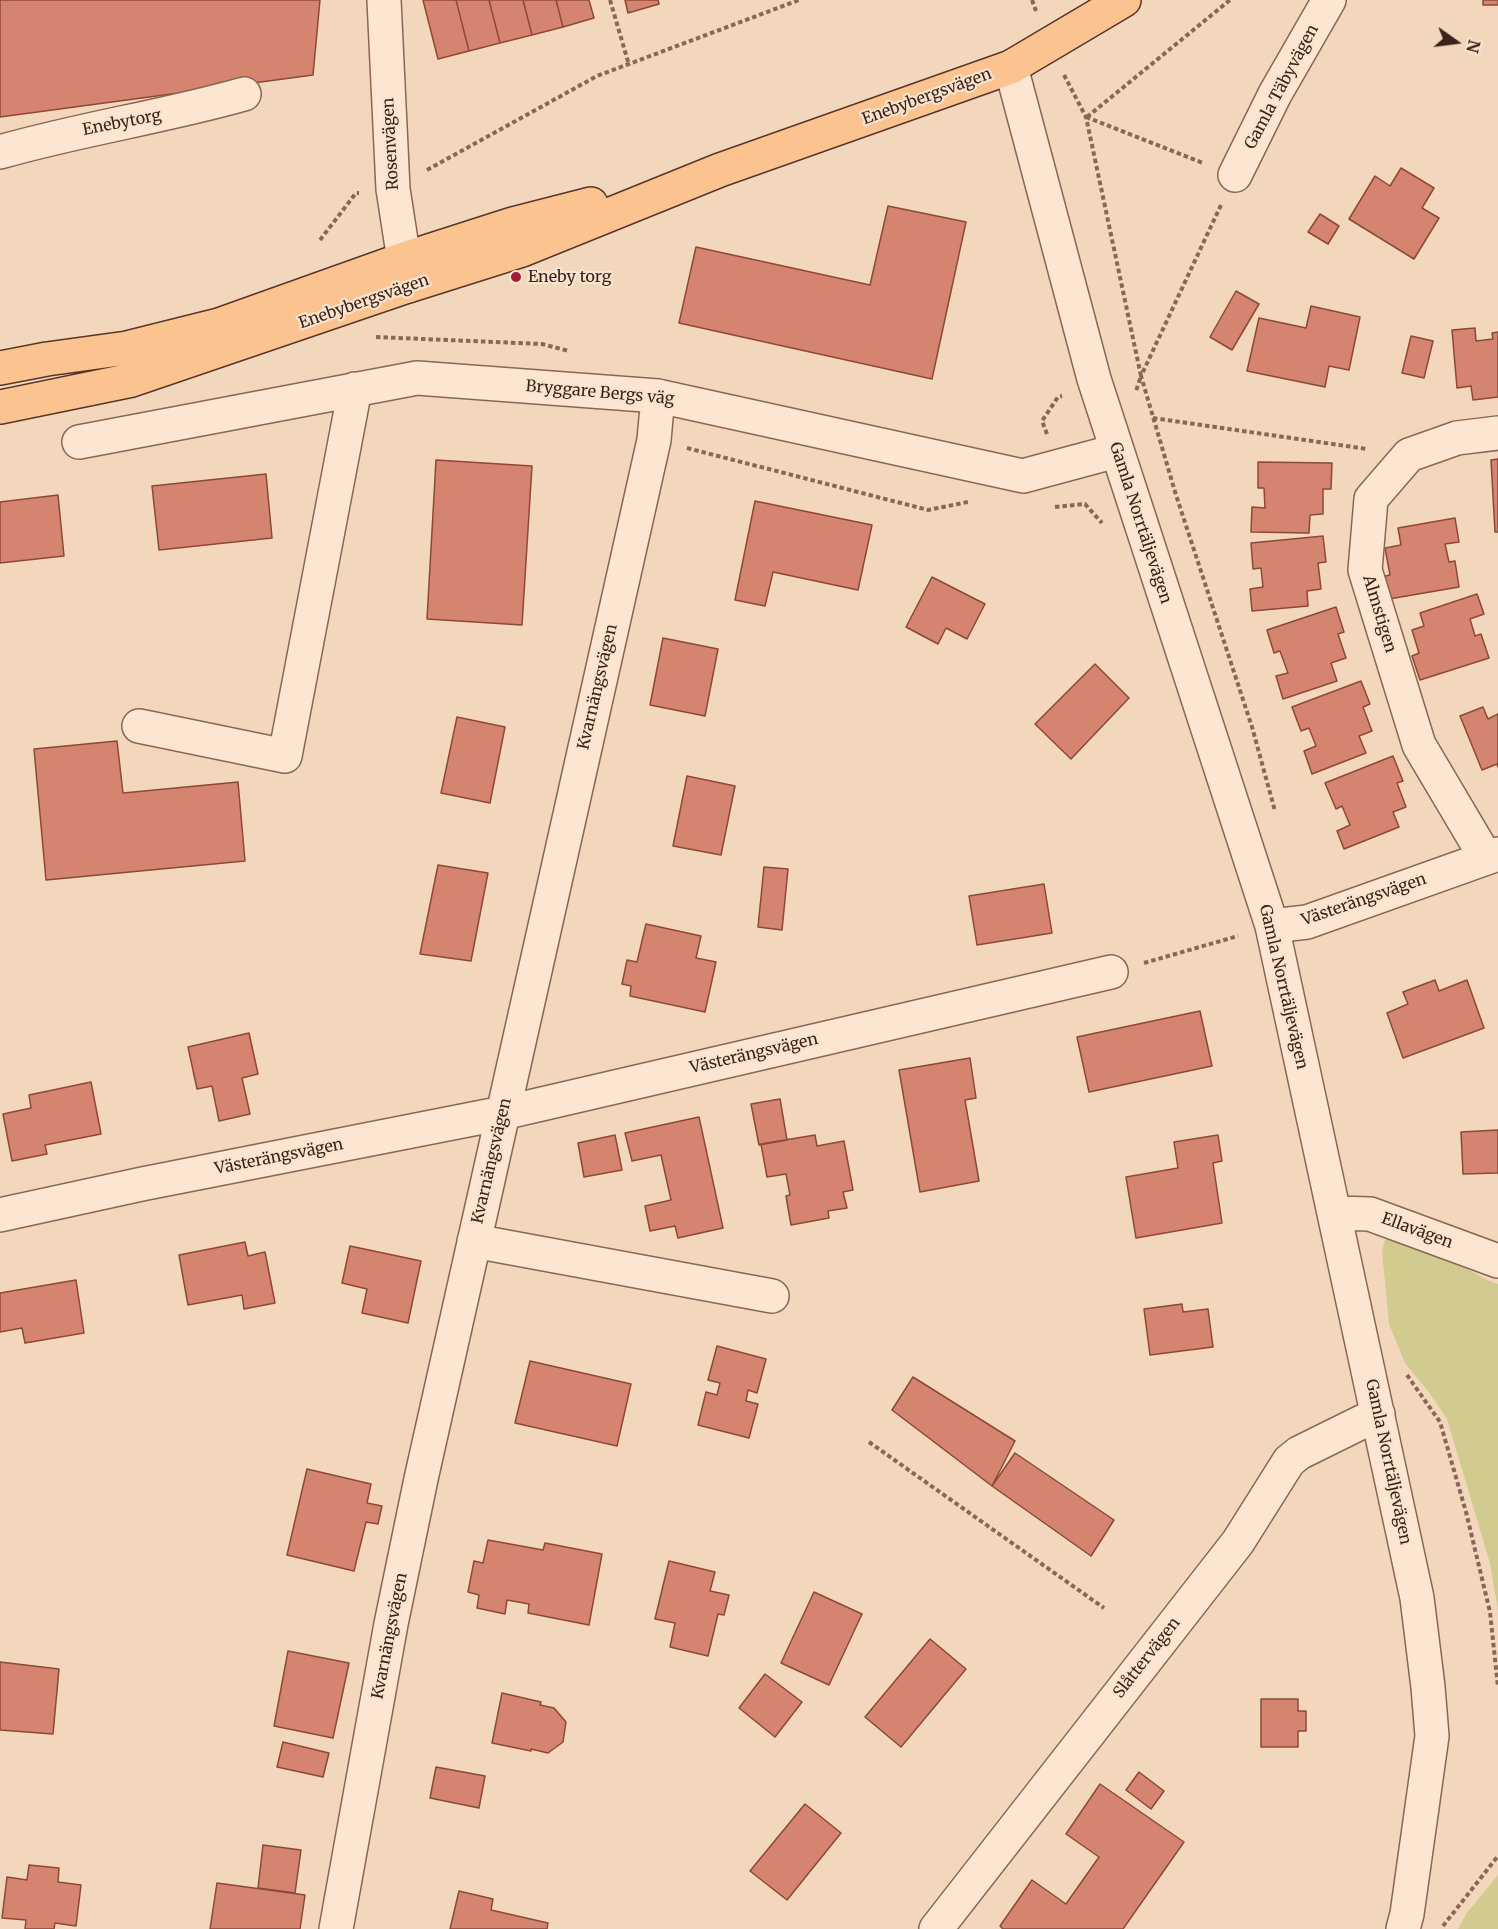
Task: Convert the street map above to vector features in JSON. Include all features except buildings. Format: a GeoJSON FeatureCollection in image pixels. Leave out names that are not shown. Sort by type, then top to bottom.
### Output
{"type":"FeatureCollection","features":[{"type":"Feature","properties":{"kind":"main road","name":"Enebybergsvägen"},"geometry":{"type":"LineString","coordinates":[[0,368],[47,358],[127,348],[406,273],[522,250],[720,170],[1011,67],[1124,0]]}},
{"type":"Feature","properties":{"kind":"main road","name":"Enebybergsvägen"},"geometry":{"type":"LineString","coordinates":[[0,407],[132,380],[406,273]]}},
{"type":"Feature","properties":{"kind":"street","name":"Rosenvägen"},"geometry":{"type":"LineString","coordinates":[[384,0],[393,189],[406,273]]}},
{"type":"Feature","properties":{"kind":"street","name":"Gamla Täbyvägen"},"geometry":{"type":"LineString","coordinates":[[1235,176],[1275,94],[1329,0]]}},
{"type":"Feature","properties":{"kind":"street","name":"Gamla Norrtäljevägen"},"geometry":{"type":"LineString","coordinates":[[1011,67],[1094,379],[1272,926],[1417,1598],[1432,1736],[1403,1929]]}},
{"type":"Feature","properties":{"kind":"street","name":"Enebytorg"},"geometry":{"type":"LineString","coordinates":[[0,152],[49,138],[193,108],[243,93]]}},
{"type":"Feature","properties":{"kind":"street","name":"Bryggare Bergs väg"},"geometry":{"type":"LineString","coordinates":[[79,442],[417,378],[658,396],[1023,476],[1116,451]]}},
{"type":"Feature","properties":{"kind":"street"},"geometry":{"type":"LineString","coordinates":[[138,726],[285,756],[355,389]]}},
{"type":"Feature","properties":{"kind":"street","name":"Kvarnängsvägen"},"geometry":{"type":"LineString","coordinates":[[336,1929],[391,1623],[421,1479],[654,440],[658,396]]}},
{"type":"Feature","properties":{"kind":"street","name":"Almstigen"},"geometry":{"type":"LineString","coordinates":[[1492,856],[1419,745],[1365,570],[1371,499],[1409,455],[1457,438],[1498,434]]}},
{"type":"Feature","properties":{"kind":"street","name":"Västerängsvägen"},"geometry":{"type":"LineString","coordinates":[[1272,926],[1307,922],[1492,856]]}},
{"type":"Feature","properties":{"kind":"street","name":"Västerängsvägen"},"geometry":{"type":"LineString","coordinates":[[0,1215],[153,1182],[503,1113],[1112,972]]}},
{"type":"Feature","properties":{"kind":"street","name":"Ellavägen"},"geometry":{"type":"LineString","coordinates":[[1335,1214],[1370,1214],[1498,1261]]}},
{"type":"Feature","properties":{"kind":"street"},"geometry":{"type":"LineString","coordinates":[[474,1241],[772,1296]]}},
{"type":"Feature","properties":{"kind":"street","name":"Slåttervägen"},"geometry":{"type":"LineString","coordinates":[[936,1929],[1238,1542],[1289,1461],[1299,1453],[1378,1414]]}},
{"type":"Feature","properties":{"kind":"path"},"geometry":{"type":"LineString","coordinates":[[610,0],[629,65]]}},
{"type":"Feature","properties":{"kind":"path"},"geometry":{"type":"LineString","coordinates":[[320,240],[356,194],[393,189],[597,76],[799,0]]}},
{"type":"Feature","properties":{"kind":"path"},"geometry":{"type":"LineString","coordinates":[[1086,117],[1230,0]]}},
{"type":"Feature","properties":{"kind":"path"},"geometry":{"type":"LineString","coordinates":[[1049,45],[1086,117],[1142,376]]}},
{"type":"Feature","properties":{"kind":"path"},"geometry":{"type":"LineString","coordinates":[[1086,117],[1235,176],[1180,289],[1134,398]]}},
{"type":"Feature","properties":{"kind":"path"},"geometry":{"type":"LineString","coordinates":[[1154,418],[1409,455]]}},
{"type":"Feature","properties":{"kind":"path"},"geometry":{"type":"LineString","coordinates":[[654,440],[928,510],[970,502]]}},
{"type":"Feature","properties":{"kind":"path"},"geometry":{"type":"LineString","coordinates":[[1050,507],[1084,504],[1105,526]]}},
{"type":"Feature","properties":{"kind":"path"},"geometry":{"type":"LineString","coordinates":[[1112,972],[1272,926]]}},
{"type":"Feature","properties":{"kind":"path"},"geometry":{"type":"LineString","coordinates":[[869,1442],[1104,1608]]}},
{"type":"Feature","properties":{"kind":"path"},"geometry":{"type":"LineString","coordinates":[[1441,1929],[1498,1856]]}},
{"type":"Feature","properties":{"kind":"shaded area"},"geometry":{"type":"Polygon","coordinates":[[[1397,1238],[1439,1253],[1498,1284],[1498,1611],[1490,1563],[1447,1419],[1405,1363],[1389,1324],[1382,1251],[1385,1240],[1397,1238]]]}},
{"type":"Feature","properties":{"kind":"shaded area"},"geometry":{"type":"Polygon","coordinates":[[[1498,1875],[1498,1929],[1458,1929],[1466,1914],[1498,1875]]]}},
{"type":"Feature","properties":{"kind":"place","name":"Eneby torg"},"geometry":{"type":"Point","coordinates":[516,277]}}]}
